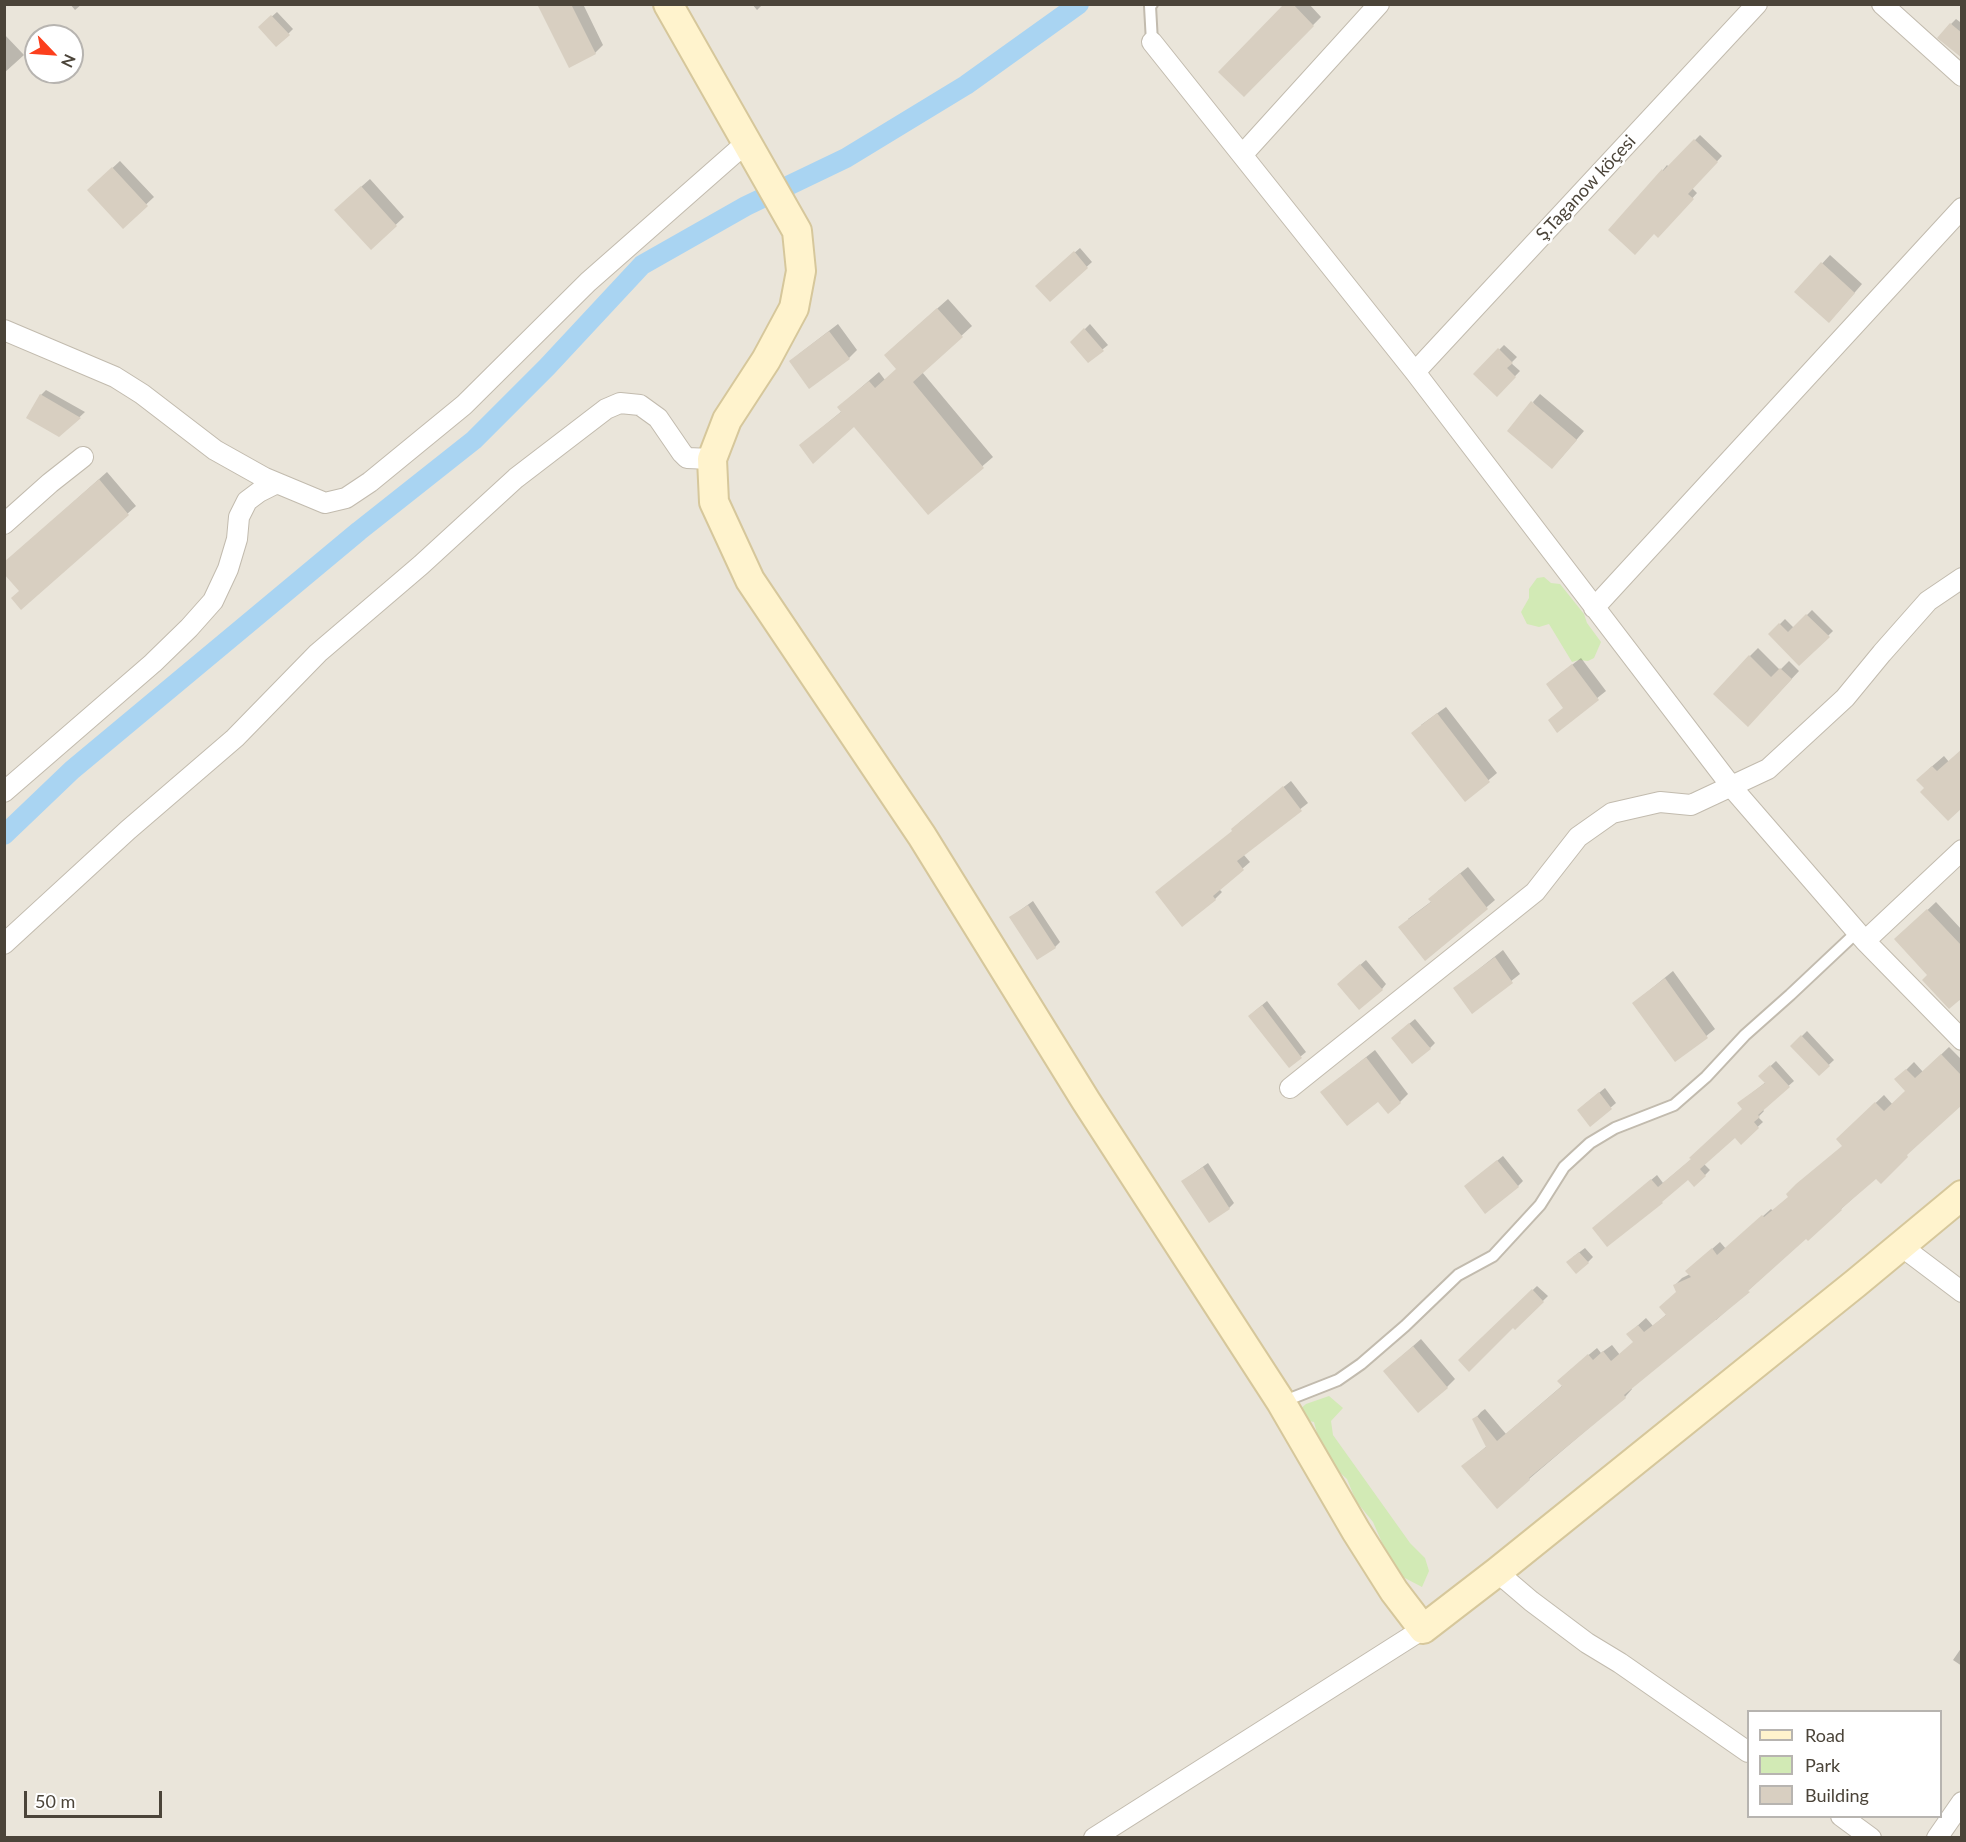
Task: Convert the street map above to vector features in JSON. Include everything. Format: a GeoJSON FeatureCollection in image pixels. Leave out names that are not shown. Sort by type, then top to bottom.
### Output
{"type":"FeatureCollection","features":[{"type":"Feature","properties":{"kind":"street"},"geometry":{"type":"LineString","coordinates":[[668,4],[797,231],[801,271],[795,308],[766,360],[727,420],[712,459],[714,502],[750,580],[922,836],[1086,1101],[1281,1402],[1356,1531],[1394,1590],[1424,1629]]}},
{"type":"Feature","properties":{"kind":"street"},"geometry":{"type":"LineString","coordinates":[[1242,154],[1379,4]]}},
{"type":"Feature","properties":{"kind":"street","name":"Ş.Taganow köçesi"},"geometry":{"type":"LineString","coordinates":[[1414,372],[1757,4]]}},
{"type":"Feature","properties":{"kind":"street"},"geometry":{"type":"LineString","coordinates":[[1882,4],[1962,76]]}},
{"type":"Feature","properties":{"kind":"street"},"geometry":{"type":"LineString","coordinates":[[1152,42],[1414,372],[1731,786],[1861,936],[1962,1040]]}},
{"type":"Feature","properties":{"kind":"street"},"geometry":{"type":"LineString","coordinates":[[4,330],[115,377],[142,394],[215,450],[277,483],[325,502],[346,498],[370,482],[464,405],[588,282],[750,151]]}},
{"type":"Feature","properties":{"kind":"street"},"geometry":{"type":"LineString","coordinates":[[1594,608],[1962,208]]}},
{"type":"Feature","properties":{"kind":"street"},"geometry":{"type":"LineString","coordinates":[[4,944],[128,830],[235,738],[318,653],[421,565],[516,478],[569,435],[606,409],[620,403],[640,405],[658,418],[687,458],[712,459]]}},
{"type":"Feature","properties":{"kind":"street"},"geometry":{"type":"LineString","coordinates":[[4,524],[83,457]]}},
{"type":"Feature","properties":{"kind":"street"},"geometry":{"type":"LineString","coordinates":[[4,792],[153,663],[213,601],[228,569],[237,539],[239,517],[247,501],[277,483]]}},
{"type":"Feature","properties":{"kind":"street"},"geometry":{"type":"LineString","coordinates":[[1290,1088],[1535,892],[1578,837],[1612,813],[1660,802],[1691,805],[1768,769],[1845,698],[1928,601],[1962,578]]}},
{"type":"Feature","properties":{"kind":"street"},"geometry":{"type":"LineString","coordinates":[[1861,936],[1962,850]]}},
{"type":"Feature","properties":{"kind":"street"},"geometry":{"type":"LineString","coordinates":[[1094,1838],[1424,1629],[1962,1195]]}},
{"type":"Feature","properties":{"kind":"street"},"geometry":{"type":"LineString","coordinates":[[1901,1246],[1962,1292]]}},
{"type":"Feature","properties":{"kind":"street"},"geometry":{"type":"LineString","coordinates":[[1497,1572],[1587,1643],[1620,1663],[1747,1751]]}},
{"type":"Feature","properties":{"kind":"street"},"geometry":{"type":"LineString","coordinates":[[1937,1838],[1962,1802]]}},
{"type":"Feature","properties":{"kind":"street"},"geometry":{"type":"LineString","coordinates":[[1844,1818],[1871,1838]]}},
{"type":"Feature","properties":{"kind":"lane"},"geometry":{"type":"LineString","coordinates":[[1152,4],[1150,6],[1152,42]]}},
{"type":"Feature","properties":{"kind":"lane"},"geometry":{"type":"LineString","coordinates":[[1281,1402],[1338,1380],[1361,1364],[1458,1275],[1493,1256],[1540,1205],[1564,1167],[1590,1143],[1615,1128],[1674,1105],[1706,1077],[1744,1035],[1861,936]]}},
{"type":"Feature","properties":{"kind":"shaded area"},"geometry":{"type":"Polygon","coordinates":[[[5,5],[1961,5],[1961,1837],[5,1837],[5,5]]]}},
{"type":"Feature","properties":{"kind":"green space"},"geometry":{"type":"Polygon","coordinates":[[[1544,577],[1551,583],[1560,584],[1584,614],[1587,623],[1601,642],[1594,658],[1588,661],[1572,662],[1549,624],[1539,627],[1527,624],[1521,612],[1529,598],[1529,589],[1537,578],[1544,577]]]}},
{"type":"Feature","properties":{"kind":"green space"},"geometry":{"type":"Polygon","coordinates":[[[1329,1396],[1343,1408],[1331,1421],[1333,1435],[1410,1543],[1425,1558],[1429,1571],[1422,1587],[1401,1576],[1387,1554],[1373,1522],[1356,1501],[1347,1479],[1335,1468],[1318,1437],[1314,1422],[1304,1420],[1298,1411],[1306,1404],[1329,1396]]]}},
{"type":"Feature","properties":{"kind":"building"},"geometry":{"type":"Polygon","coordinates":[[[537,4],[571,4],[596,54],[569,68],[537,4]]]}},
{"type":"Feature","properties":{"kind":"building"},"geometry":{"type":"Polygon","coordinates":[[[1284,4],[1293,4],[1314,26],[1244,97],[1218,72],[1284,4]]]}},
{"type":"Feature","properties":{"kind":"building"},"geometry":{"type":"Polygon","coordinates":[[[271,15],[290,35],[276,47],[258,27],[271,15]]]}},
{"type":"Feature","properties":{"kind":"building"},"geometry":{"type":"Polygon","coordinates":[[[1950,23],[1962,33],[1962,58],[1937,38],[1950,23]]]}},
{"type":"Feature","properties":{"kind":"building"},"geometry":{"type":"Polygon","coordinates":[[[1694,139],[1718,162],[1688,194],[1694,199],[1658,238],[1654,234],[1635,255],[1608,230],[1662,169],[1663,171],[1694,139]]]}},
{"type":"Feature","properties":{"kind":"building"},"geometry":{"type":"Polygon","coordinates":[[[112,167],[148,206],[123,229],[87,190],[112,167]]]}},
{"type":"Feature","properties":{"kind":"building"},"geometry":{"type":"Polygon","coordinates":[[[361,186],[397,226],[371,250],[334,210],[361,186]]]}},
{"type":"Feature","properties":{"kind":"building"},"geometry":{"type":"Polygon","coordinates":[[[1074,251],[1088,268],[1050,302],[1035,286],[1074,251]]]}},
{"type":"Feature","properties":{"kind":"building"},"geometry":{"type":"Polygon","coordinates":[[[1821,262],[1855,293],[1829,323],[1794,292],[1821,262]]]}},
{"type":"Feature","properties":{"kind":"building"},"geometry":{"type":"Polygon","coordinates":[[[937,308],[963,337],[913,382],[984,468],[928,515],[854,427],[813,464],[799,445],[841,412],[837,407],[869,381],[875,388],[896,369],[884,355],[937,308]]]}},
{"type":"Feature","properties":{"kind":"building"},"geometry":{"type":"Polygon","coordinates":[[[1084,328],[1104,351],[1088,363],[1070,342],[1084,328]]]}},
{"type":"Feature","properties":{"kind":"building"},"geometry":{"type":"Polygon","coordinates":[[[829,331],[850,359],[809,389],[789,361],[829,331]]]}},
{"type":"Feature","properties":{"kind":"building"},"geometry":{"type":"Polygon","coordinates":[[[1498,348],[1513,363],[1507,368],[1516,377],[1497,397],[1473,374],[1498,348]]]}},
{"type":"Feature","properties":{"kind":"building"},"geometry":{"type":"Polygon","coordinates":[[[40,394],[81,418],[59,437],[26,418],[40,394]]]}},
{"type":"Feature","properties":{"kind":"building"},"geometry":{"type":"Polygon","coordinates":[[[1531,401],[1577,440],[1552,469],[1507,431],[1531,401]]]}},
{"type":"Feature","properties":{"kind":"building"},"geometry":{"type":"Polygon","coordinates":[[[99,479],[129,515],[21,610],[11,598],[19,591],[4,574],[4,562],[99,479]]]}},
{"type":"Feature","properties":{"kind":"building"},"geometry":{"type":"Polygon","coordinates":[[[1806,614],[1830,637],[1799,666],[1768,634],[1779,623],[1788,632],[1806,614]]]}},
{"type":"Feature","properties":{"kind":"building"},"geometry":{"type":"Polygon","coordinates":[[[1749,655],[1771,677],[1780,668],[1792,679],[1748,727],[1713,694],[1749,655]]]}},
{"type":"Feature","properties":{"kind":"building"},"geometry":{"type":"Polygon","coordinates":[[[1572,664],[1599,700],[1557,733],[1548,720],[1563,708],[1546,684],[1572,664]]]}},
{"type":"Feature","properties":{"kind":"building"},"geometry":{"type":"Polygon","coordinates":[[[1437,713],[1490,782],[1465,802],[1411,733],[1437,713]]]}},
{"type":"Feature","properties":{"kind":"building"},"geometry":{"type":"Polygon","coordinates":[[[1962,749],[1962,808],[1948,821],[1920,792],[1924,788],[1916,780],[1932,766],[1937,771],[1962,749]]]}},
{"type":"Feature","properties":{"kind":"building"},"geometry":{"type":"Polygon","coordinates":[[[1283,786],[1302,811],[1237,861],[1244,870],[1213,896],[1216,900],[1182,927],[1155,892],[1232,831],[1231,829],[1283,786]]]}},
{"type":"Feature","properties":{"kind":"building"},"geometry":{"type":"Polygon","coordinates":[[[1460,873],[1488,909],[1425,961],[1398,927],[1431,902],[1428,899],[1460,873]]]}},
{"type":"Feature","properties":{"kind":"building"},"geometry":{"type":"Polygon","coordinates":[[[1028,905],[1056,948],[1037,960],[1009,917],[1028,905]]]}},
{"type":"Feature","properties":{"kind":"building"},"geometry":{"type":"Polygon","coordinates":[[[1927,909],[1962,946],[1962,998],[1949,1009],[1922,980],[1927,975],[1894,939],[1927,909]]]}},
{"type":"Feature","properties":{"kind":"building"},"geometry":{"type":"Polygon","coordinates":[[[1495,957],[1513,983],[1472,1014],[1453,988],[1495,957]]]}},
{"type":"Feature","properties":{"kind":"building"},"geometry":{"type":"Polygon","coordinates":[[[1360,964],[1383,990],[1359,1010],[1337,984],[1360,964]]]}},
{"type":"Feature","properties":{"kind":"building"},"geometry":{"type":"Polygon","coordinates":[[[1665,978],[1708,1038],[1675,1062],[1632,1003],[1665,978]]]}},
{"type":"Feature","properties":{"kind":"building"},"geometry":{"type":"Polygon","coordinates":[[[1262,1005],[1302,1058],[1289,1068],[1248,1016],[1262,1005]]]}},
{"type":"Feature","properties":{"kind":"building"},"geometry":{"type":"Polygon","coordinates":[[[1409,1023],[1431,1049],[1412,1064],[1391,1038],[1409,1023]]]}},
{"type":"Feature","properties":{"kind":"building"},"geometry":{"type":"Polygon","coordinates":[[[1801,1035],[1830,1066],[1819,1076],[1790,1046],[1801,1035]]]}},
{"type":"Feature","properties":{"kind":"building"},"geometry":{"type":"Polygon","coordinates":[[[1941,1054],[1962,1076],[1962,1105],[1907,1155],[1908,1157],[1881,1184],[1876,1179],[1808,1241],[1806,1239],[1748,1291],[1750,1292],[1624,1395],[1626,1398],[1529,1478],[1530,1480],[1497,1509],[1461,1466],[1486,1447],[1472,1419],[1477,1416],[1497,1441],[1562,1386],[1557,1381],[1588,1354],[1593,1360],[1603,1351],[1611,1361],[1633,1342],[1626,1334],[1638,1325],[1644,1332],[1666,1315],[1659,1307],[1676,1292],[1673,1285],[1691,1277],[1685,1271],[1712,1248],[1717,1255],[1762,1215],[1764,1217],[1788,1197],[1786,1194],[1796,1184],[1842,1146],[1836,1139],[1875,1102],[1884,1111],[1905,1091],[1894,1079],[1906,1069],[1915,1078],[1941,1054]]]}},
{"type":"Feature","properties":{"kind":"building"},"geometry":{"type":"Polygon","coordinates":[[[1366,1057],[1401,1103],[1388,1114],[1378,1102],[1347,1126],[1320,1092],[1366,1057]]]}},
{"type":"Feature","properties":{"kind":"building"},"geometry":{"type":"Polygon","coordinates":[[[1770,1065],[1790,1087],[1758,1115],[1760,1117],[1754,1122],[1759,1128],[1741,1145],[1735,1138],[1700,1169],[1706,1176],[1694,1187],[1688,1180],[1607,1247],[1592,1228],[1651,1179],[1658,1187],[1691,1159],[1689,1158],[1742,1109],[1737,1103],[1765,1083],[1758,1076],[1770,1065]]]}},
{"type":"Feature","properties":{"kind":"building"},"geometry":{"type":"Polygon","coordinates":[[[1599,1092],[1612,1109],[1590,1127],[1577,1110],[1599,1092]]]}},
{"type":"Feature","properties":{"kind":"building"},"geometry":{"type":"Polygon","coordinates":[[[1497,1160],[1519,1187],[1485,1214],[1464,1186],[1497,1160]]]}},
{"type":"Feature","properties":{"kind":"building"},"geometry":{"type":"Polygon","coordinates":[[[1203,1167],[1230,1209],[1209,1223],[1181,1181],[1203,1167]]]}},
{"type":"Feature","properties":{"kind":"building"},"geometry":{"type":"Polygon","coordinates":[[[1579,1252],[1589,1263],[1576,1274],[1566,1262],[1579,1252]]]}},
{"type":"Feature","properties":{"kind":"building"},"geometry":{"type":"Polygon","coordinates":[[[1532,1289],[1544,1302],[1515,1330],[1513,1328],[1469,1372],[1458,1360],[1532,1289]]]}},
{"type":"Feature","properties":{"kind":"building"},"geometry":{"type":"Polygon","coordinates":[[[1413,1346],[1448,1388],[1418,1413],[1383,1371],[1413,1346]]]}},
{"type":"Feature","properties":{"kind":"waterway"},"geometry":{"type":"LineString","coordinates":[[4,835],[72,770],[359,531],[474,440],[547,367],[642,265],[746,206],[846,158],[966,85],[1079,4]]}}]}
